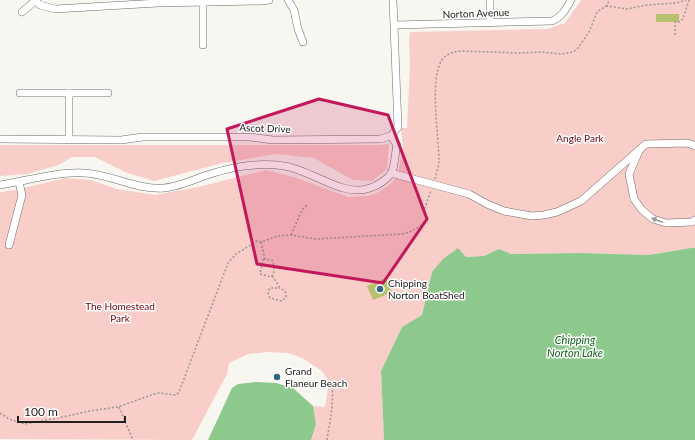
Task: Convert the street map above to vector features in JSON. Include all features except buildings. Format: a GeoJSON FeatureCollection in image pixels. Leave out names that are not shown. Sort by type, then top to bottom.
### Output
{"type":"FeatureCollection","features":[{"type":"Feature","properties":{"kind":"street"},"geometry":{"type":"LineString","coordinates":[[22,12],[35,0],[40,5],[55,9],[118,3],[269,0]]}},
{"type":"Feature","properties":{"kind":"street"},"geometry":{"type":"LineString","coordinates":[[288,0],[294,10],[298,29],[303,42]]}},
{"type":"Feature","properties":{"kind":"street"},"geometry":{"type":"LineString","coordinates":[[0,185],[84,172],[96,174],[138,187],[152,189],[166,188],[226,169],[257,164],[286,166],[299,169],[348,190],[370,188],[380,184],[391,173],[397,145],[391,136],[398,127],[394,0]]}},
{"type":"Feature","properties":{"kind":"street"},"geometry":{"type":"LineString","coordinates":[[490,0],[490,23]]}},
{"type":"Feature","properties":{"kind":"street","name":"Norton Avenue"},"geometry":{"type":"LineString","coordinates":[[395,25],[552,21],[558,19],[563,14],[571,0]]}},
{"type":"Feature","properties":{"kind":"street"},"geometry":{"type":"LineString","coordinates":[[202,2],[204,45]]}},
{"type":"Feature","properties":{"kind":"street"},"geometry":{"type":"LineString","coordinates":[[20,93],[108,93]]}},
{"type":"Feature","properties":{"kind":"street"},"geometry":{"type":"LineString","coordinates":[[69,93],[69,140]]}},
{"type":"Feature","properties":{"kind":"street","name":"Ascot Drive"},"geometry":{"type":"LineString","coordinates":[[0,139],[121,140],[143,137],[250,137],[274,140],[380,139],[391,136]]}},
{"type":"Feature","properties":{"kind":"street"},"geometry":{"type":"LineString","coordinates":[[391,173],[469,194],[504,211],[518,214],[538,215],[557,212],[581,201],[646,144],[692,145]]}},
{"type":"Feature","properties":{"kind":"street"},"geometry":{"type":"LineString","coordinates":[[629,174],[640,148]]}},
{"type":"Feature","properties":{"kind":"street"},"geometry":{"type":"LineString","coordinates":[[618,168],[625,169],[629,174],[634,199],[642,210],[653,220],[666,223],[694,221]]}},
{"type":"Feature","properties":{"kind":"street"},"geometry":{"type":"LineString","coordinates":[[9,245],[22,194],[19,182]]}},
{"type":"Feature","properties":{"kind":"path"},"geometry":{"type":"LineString","coordinates":[[0,413],[9,419],[25,424],[89,411],[119,407],[159,393],[176,395],[179,392],[228,263],[241,250],[257,241],[261,242],[278,236],[291,235],[316,239],[402,234],[419,228],[426,220],[425,208],[434,184],[439,163],[436,89],[440,67],[446,56],[451,52],[460,51],[520,53],[542,52],[562,54],[573,52],[578,48],[589,32],[597,12],[606,6],[610,0]]}},
{"type":"Feature","properties":{"kind":"path"},"geometry":{"type":"LineString","coordinates":[[606,6],[627,9],[648,5],[677,3],[688,0],[683,19],[679,22],[675,22],[675,35]]}},
{"type":"Feature","properties":{"kind":"path"},"geometry":{"type":"LineString","coordinates":[[291,235],[302,210],[307,205]]}},
{"type":"Feature","properties":{"kind":"path"},"geometry":{"type":"LineString","coordinates":[[261,242],[265,259],[263,260],[260,274],[272,276],[279,285],[278,288]]}},
{"type":"Feature","properties":{"kind":"path"},"geometry":{"type":"LineString","coordinates":[[265,259],[272,260],[275,267],[272,276]]}},
{"type":"Feature","properties":{"kind":"path"},"geometry":{"type":"LineString","coordinates":[[270,288],[278,288],[284,290],[286,293],[286,297],[282,301],[270,298],[268,296],[270,288]]}},
{"type":"Feature","properties":{"kind":"path"},"geometry":{"type":"LineString","coordinates":[[327,440],[333,393],[331,381]]}},
{"type":"Feature","properties":{"kind":"path"},"geometry":{"type":"LineString","coordinates":[[119,407],[133,440]]}},
{"type":"Feature","properties":{"kind":"highlighted area"},"geometry":{"type":"Polygon","coordinates":[[[319,99],[388,115],[427,219],[383,283],[257,264],[227,129],[319,99]]]}},
{"type":"Feature","properties":{"kind":"green space"},"geometry":{"type":"Polygon","coordinates":[[[581,0],[695,0],[695,248],[649,255],[580,253],[511,254],[499,249],[484,256],[466,257],[458,249],[432,272],[422,315],[402,327],[381,371],[384,440],[311,440],[316,424],[313,406],[325,407],[329,382],[322,371],[302,358],[288,353],[268,352],[248,354],[229,363],[227,374],[192,440],[0,439],[0,192],[15,190],[65,178],[90,180],[117,189],[155,195],[198,187],[266,170],[297,178],[348,197],[369,196],[379,192],[393,182],[399,168],[403,146],[401,128],[407,128],[410,32],[547,29],[565,23],[581,0]]]}},
{"type":"Feature","properties":{"kind":"green space"},"geometry":{"type":"Polygon","coordinates":[[[389,144],[387,169],[372,181],[353,180],[314,158],[276,154],[223,163],[154,181],[127,173],[95,157],[72,157],[59,165],[27,174],[0,176],[0,145],[389,144]]]}},
{"type":"Feature","properties":{"kind":"water","name":"Chipping Norton Lake"},"geometry":{"type":"Polygon","coordinates":[[[458,248],[466,257],[484,256],[499,249],[511,254],[580,253],[649,255],[695,248],[695,440],[384,440],[381,371],[402,327],[422,315],[432,272],[443,259],[458,248]]]}},
{"type":"Feature","properties":{"kind":"water"},"geometry":{"type":"Polygon","coordinates":[[[257,382],[276,383],[293,388],[313,406],[316,424],[311,440],[208,440],[232,388],[238,384],[257,382]]]}},
{"type":"Feature","properties":{"kind":"place","name":"Chipping Norton BoatShed"},"geometry":{"type":"Point","coordinates":[380,289]}},
{"type":"Feature","properties":{"kind":"place","name":"Grand Flaneur Beach"},"geometry":{"type":"Point","coordinates":[277,377]}},
{"type":"Feature","properties":{"kind":"park label","name":"Angle Park"},"geometry":{"type":"Point","coordinates":[580,138]}},
{"type":"Feature","properties":{"kind":"park label","name":"The Homestead Park"},"geometry":{"type":"Point","coordinates":[120,312]}}]}
